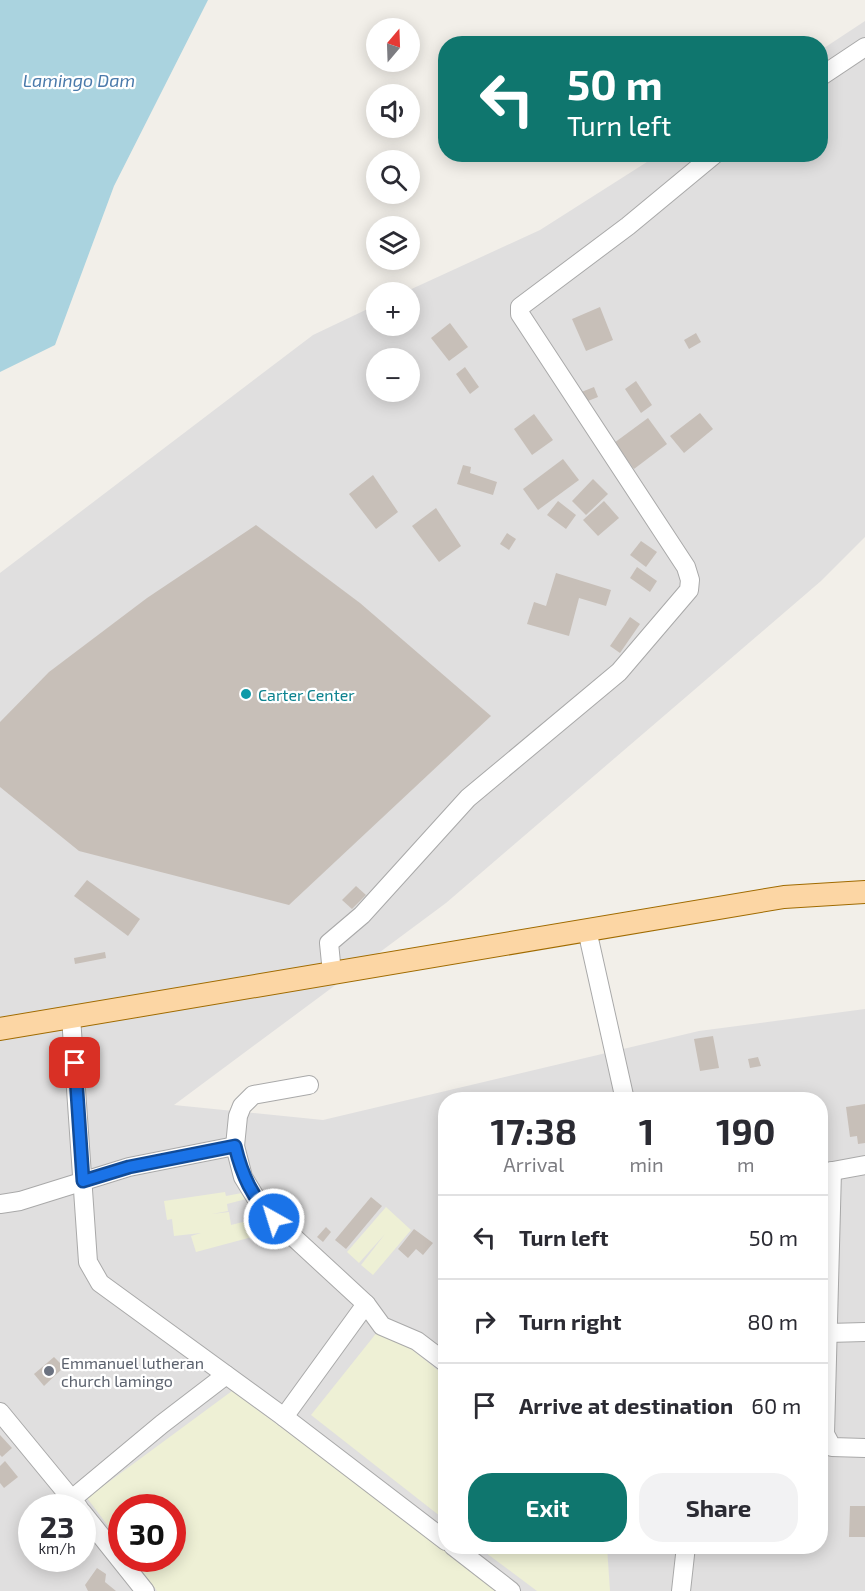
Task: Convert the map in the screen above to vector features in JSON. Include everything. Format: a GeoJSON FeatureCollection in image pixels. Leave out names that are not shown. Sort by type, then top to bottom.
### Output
{"type":"FeatureCollection","features":[{"type":"Feature","properties":{"kind":"main road"},"geometry":{"type":"LineString","coordinates":[[0,1029],[784,897],[865,892]]}},
{"type":"Feature","properties":{"kind":"street"},"geometry":{"type":"LineString","coordinates":[[828,72],[865,47]]}},
{"type":"Feature","properties":{"kind":"street"},"geometry":{"type":"LineString","coordinates":[[332,973],[329,944],[362,915],[468,798],[625,666],[689,590],[690,580],[686,567],[520,314],[520,307],[628,226],[705,162]]}},
{"type":"Feature","properties":{"kind":"street"},"geometry":{"type":"LineString","coordinates":[[587,930],[623,1092]]}},
{"type":"Feature","properties":{"kind":"street"},"geometry":{"type":"LineString","coordinates":[[72,1017],[88,1262],[100,1283],[284,1417],[438,1535]]}},
{"type":"Feature","properties":{"kind":"street"},"geometry":{"type":"LineString","coordinates":[[309,1085],[253,1095],[242,1106],[238,1116],[235,1146],[243,1177],[262,1208],[366,1304],[382,1326],[417,1341],[438,1357]]}},
{"type":"Feature","properties":{"kind":"street"},"geometry":{"type":"LineString","coordinates":[[0,1204],[129,1167],[235,1146]]}},
{"type":"Feature","properties":{"kind":"street"},"geometry":{"type":"LineString","coordinates":[[828,1172],[865,1165]]}},
{"type":"Feature","properties":{"kind":"street"},"geometry":{"type":"LineString","coordinates":[[284,1417],[366,1304]]}},
{"type":"Feature","properties":{"kind":"street"},"geometry":{"type":"LineString","coordinates":[[828,1333],[865,1332]]}},
{"type":"Feature","properties":{"kind":"street"},"geometry":{"type":"LineString","coordinates":[[90,1494],[162,1424],[226,1375]]}},
{"type":"Feature","properties":{"kind":"street"},"geometry":{"type":"LineString","coordinates":[[0,1412],[68,1494]]}},
{"type":"Feature","properties":{"kind":"street"},"geometry":{"type":"LineString","coordinates":[[828,1440],[832,1447],[865,1448]]}},
{"type":"Feature","properties":{"kind":"street"},"geometry":{"type":"LineString","coordinates":[[96,1529],[145,1591]]}},
{"type":"Feature","properties":{"kind":"street"},"geometry":{"type":"LineString","coordinates":[[463,1554],[511,1591]]}},
{"type":"Feature","properties":{"kind":"street"},"geometry":{"type":"LineString","coordinates":[[681,1591],[685,1554]]}},
{"type":"Feature","properties":{"kind":"shaded area"},"geometry":{"type":"Polygon","coordinates":[[[865,21],[865,537],[821,581],[446,903],[174,1105],[323,1120],[438,1093],[438,1554],[828,1554],[828,1092],[441,1092],[699,1031],[865,1009],[865,1591],[0,1591],[0,573],[313,335],[366,310],[366,336],[420,336],[420,285],[540,230],[647,162],[828,162],[828,45],[865,21]]]}},
{"type":"Feature","properties":{"kind":"green space"},"geometry":{"type":"Polygon","coordinates":[[[225,1192],[226,1196],[247,1192],[250,1198],[227,1204],[228,1211],[212,1214],[229,1212],[231,1225],[247,1221],[252,1237],[196,1252],[191,1236],[201,1233],[174,1236],[172,1219],[167,1220],[164,1201],[225,1192]]]}},
{"type":"Feature","properties":{"kind":"green space"},"geometry":{"type":"Polygon","coordinates":[[[386,1207],[411,1230],[373,1275],[361,1265],[385,1234],[359,1263],[347,1252],[386,1207]]]}},
{"type":"Feature","properties":{"kind":"green space"},"geometry":{"type":"Polygon","coordinates":[[[382,1326],[438,1370],[438,1515],[311,1415],[382,1326]]]}},
{"type":"Feature","properties":{"kind":"green space"},"geometry":{"type":"Polygon","coordinates":[[[232,1391],[438,1544],[438,1554],[451,1554],[501,1591],[157,1591],[143,1572],[186,1572],[186,1494],[108,1494],[108,1526],[96,1510],[96,1494],[92,1494],[232,1391]]]}},
{"type":"Feature","properties":{"kind":"green space"},"geometry":{"type":"Polygon","coordinates":[[[487,1554],[607,1554],[610,1591],[537,1591],[487,1554]]]}},
{"type":"Feature","properties":{"kind":"water","name":"Lamingo Dam"},"geometry":{"type":"Polygon","coordinates":[[[0,0],[208,0],[114,186],[55,345],[0,372],[0,0]]]}},
{"type":"Feature","properties":{"kind":"building"},"geometry":{"type":"Polygon","coordinates":[[[600,307],[613,340],[586,351],[572,319],[600,307]]]}},
{"type":"Feature","properties":{"kind":"building"},"geometry":{"type":"Polygon","coordinates":[[[450,323],[468,347],[449,361],[431,338],[450,323]]]}},
{"type":"Feature","properties":{"kind":"building"},"geometry":{"type":"Polygon","coordinates":[[[696,333],[701,342],[689,349],[684,340],[696,333]]]}},
{"type":"Feature","properties":{"kind":"building"},"geometry":{"type":"Polygon","coordinates":[[[465,367],[479,387],[470,394],[456,374],[465,367]]]}},
{"type":"Feature","properties":{"kind":"building"},"geometry":{"type":"Polygon","coordinates":[[[636,381],[652,405],[641,413],[625,389],[636,381]]]}},
{"type":"Feature","properties":{"kind":"building"},"geometry":{"type":"Polygon","coordinates":[[[594,387],[598,397],[583,403],[579,393],[594,387]]]}},
{"type":"Feature","properties":{"kind":"building"},"geometry":{"type":"Polygon","coordinates":[[[700,413],[713,429],[684,453],[670,436],[700,413]]]}},
{"type":"Feature","properties":{"kind":"building"},"geometry":{"type":"Polygon","coordinates":[[[534,414],[553,440],[532,455],[514,429],[534,414]]]}},
{"type":"Feature","properties":{"kind":"building"},"geometry":{"type":"Polygon","coordinates":[[[648,418],[667,444],[634,469],[614,443],[648,418]]]}},
{"type":"Feature","properties":{"kind":"building"},"geometry":{"type":"Polygon","coordinates":[[[563,459],[579,480],[538,510],[523,489],[563,459]]]}},
{"type":"Feature","properties":{"kind":"building"},"geometry":{"type":"Polygon","coordinates":[[[463,465],[471,467],[470,473],[497,482],[493,495],[457,484],[463,465]]]}},
{"type":"Feature","properties":{"kind":"building"},"geometry":{"type":"Polygon","coordinates":[[[373,475],[398,512],[376,529],[349,494],[373,475]]]}},
{"type":"Feature","properties":{"kind":"building"},"geometry":{"type":"Polygon","coordinates":[[[593,479],[608,494],[586,515],[572,501],[593,479]]]}},
{"type":"Feature","properties":{"kind":"building"},"geometry":{"type":"Polygon","coordinates":[[[558,501],[576,515],[566,529],[547,515],[558,501]]]}},
{"type":"Feature","properties":{"kind":"building"},"geometry":{"type":"Polygon","coordinates":[[[604,501],[619,518],[598,536],[583,520],[604,501]]]}},
{"type":"Feature","properties":{"kind":"building"},"geometry":{"type":"Polygon","coordinates":[[[436,508],[461,546],[439,562],[412,526],[436,508]]]}},
{"type":"Feature","properties":{"kind":"building","name":"Carter Center"},"geometry":{"type":"Polygon","coordinates":[[[256,525],[360,603],[491,716],[289,905],[79,851],[0,787],[0,722],[49,672],[147,598],[256,525]]]}},
{"type":"Feature","properties":{"kind":"building"},"geometry":{"type":"Polygon","coordinates":[[[507,533],[516,539],[509,550],[500,544],[507,533]]]}},
{"type":"Feature","properties":{"kind":"building"},"geometry":{"type":"Polygon","coordinates":[[[641,541],[657,552],[646,567],[630,555],[641,541]]]}},
{"type":"Feature","properties":{"kind":"building"},"geometry":{"type":"Polygon","coordinates":[[[637,567],[657,581],[650,592],[630,578],[637,567]]]}},
{"type":"Feature","properties":{"kind":"building"},"geometry":{"type":"Polygon","coordinates":[[[556,573],[611,590],[606,606],[579,598],[569,636],[527,624],[534,602],[546,606],[556,573]]]}},
{"type":"Feature","properties":{"kind":"building"},"geometry":{"type":"Polygon","coordinates":[[[630,617],[640,624],[620,653],[610,646],[630,617]]]}},
{"type":"Feature","properties":{"kind":"building"},"geometry":{"type":"Polygon","coordinates":[[[87,880],[140,919],[128,936],[74,896],[87,880]]]}},
{"type":"Feature","properties":{"kind":"building"},"geometry":{"type":"Polygon","coordinates":[[[356,886],[366,895],[352,909],[342,900],[356,886]]]}},
{"type":"Feature","properties":{"kind":"building"},"geometry":{"type":"Polygon","coordinates":[[[105,952],[106,958],[75,964],[74,958],[105,952]]]}},
{"type":"Feature","properties":{"kind":"building"},"geometry":{"type":"Polygon","coordinates":[[[713,1036],[719,1068],[700,1071],[694,1039],[713,1036]]]}},
{"type":"Feature","properties":{"kind":"building"},"geometry":{"type":"Polygon","coordinates":[[[758,1057],[761,1066],[750,1068],[748,1059],[758,1057]]]}},
{"type":"Feature","properties":{"kind":"building"},"geometry":{"type":"Polygon","coordinates":[[[865,1104],[865,1143],[858,1144],[857,1136],[850,1137],[846,1107],[865,1104]]]}},
{"type":"Feature","properties":{"kind":"building"},"geometry":{"type":"Polygon","coordinates":[[[371,1197],[382,1206],[346,1249],[335,1240],[371,1197]]]}},
{"type":"Feature","properties":{"kind":"building"},"geometry":{"type":"Polygon","coordinates":[[[326,1227],[331,1232],[323,1242],[317,1237],[326,1227]]]}},
{"type":"Feature","properties":{"kind":"building"},"geometry":{"type":"Polygon","coordinates":[[[414,1229],[433,1243],[423,1255],[416,1249],[408,1258],[398,1249],[414,1229]]]}},
{"type":"Feature","properties":{"kind":"building","name":"Emmanuel lutheran church lamingo"},"geometry":{"type":"Polygon","coordinates":[[[54,1357],[64,1367],[44,1386],[34,1374],[54,1357]]]}},
{"type":"Feature","properties":{"kind":"building"},"geometry":{"type":"Polygon","coordinates":[[[0,1435],[12,1448],[2,1457],[0,1455],[0,1435]]]}},
{"type":"Feature","properties":{"kind":"building"},"geometry":{"type":"Polygon","coordinates":[[[5,1461],[18,1477],[4,1488],[0,1483],[0,1466],[5,1461]]]}},
{"type":"Feature","properties":{"kind":"building"},"geometry":{"type":"Polygon","coordinates":[[[850,1506],[865,1506],[865,1537],[849,1537],[850,1506]]]}},
{"type":"Feature","properties":{"kind":"building"},"geometry":{"type":"Polygon","coordinates":[[[96,1569],[106,1574],[105,1582],[116,1591],[88,1591],[85,1585],[96,1569]]]}},
{"type":"Feature","properties":{"kind":"place","name":"Carter Center"},"geometry":{"type":"Point","coordinates":[246,694]}},
{"type":"Feature","properties":{"kind":"place","name":"Emmanuel lutheran church lamingo"},"geometry":{"type":"Point","coordinates":[49,1371]}},
{"type":"Feature","properties":{"kind":"route"},"geometry":{"type":"LineString","coordinates":[[75,1063],[83,1181],[129,1167],[235,1146],[243,1177],[262,1208],[274,1219]]}}]}
